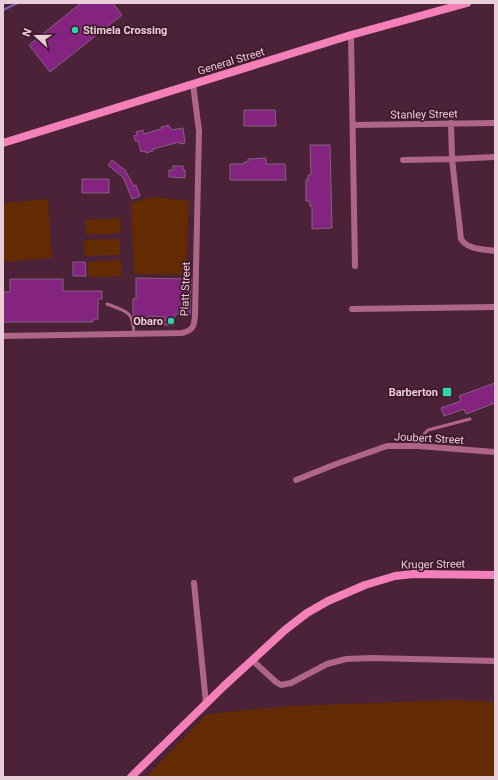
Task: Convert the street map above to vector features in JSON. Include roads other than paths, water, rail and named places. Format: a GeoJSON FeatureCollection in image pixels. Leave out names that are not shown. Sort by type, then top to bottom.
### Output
{"type":"FeatureCollection","features":[{"type":"Feature","properties":{"kind":"main road","name":"General Street"},"geometry":{"type":"LineString","coordinates":[[3,143],[351,35],[467,3]]}},
{"type":"Feature","properties":{"kind":"main road","name":"Kruger Street"},"geometry":{"type":"LineString","coordinates":[[131,777],[206,703],[285,630],[307,613],[341,594],[396,576],[413,574],[495,575]]}},
{"type":"Feature","properties":{"kind":"street"},"geometry":{"type":"LineString","coordinates":[[351,35],[355,266]]}},
{"type":"Feature","properties":{"kind":"street","name":"Platt Street"},"geometry":{"type":"LineString","coordinates":[[3,336],[182,333],[189,331],[193,327],[195,322],[199,131],[193,84]]}},
{"type":"Feature","properties":{"kind":"street"},"geometry":{"type":"LineString","coordinates":[[451,123],[452,159],[461,239],[464,244],[472,248],[495,251]]}},
{"type":"Feature","properties":{"kind":"street","name":"Stanley Street"},"geometry":{"type":"LineString","coordinates":[[353,125],[495,123]]}},
{"type":"Feature","properties":{"kind":"street"},"geometry":{"type":"LineString","coordinates":[[403,160],[495,158]]}},
{"type":"Feature","properties":{"kind":"street"},"geometry":{"type":"LineString","coordinates":[[352,310],[495,307]]}},
{"type":"Feature","properties":{"kind":"street","name":"Joubert Street"},"geometry":{"type":"LineString","coordinates":[[296,480],[387,446],[418,446],[495,452]]}},
{"type":"Feature","properties":{"kind":"street"},"geometry":{"type":"LineString","coordinates":[[194,583],[206,703]]}},
{"type":"Feature","properties":{"kind":"street"},"geometry":{"type":"LineString","coordinates":[[252,660],[281,685],[291,683],[327,664],[346,659],[495,660]]}},
{"type":"Feature","properties":{"kind":"lane"},"geometry":{"type":"LineString","coordinates":[[106,304],[129,314],[134,322],[134,334]]}},
{"type":"Feature","properties":{"kind":"lane"},"geometry":{"type":"LineString","coordinates":[[418,446],[428,430],[470,419]]}},
{"type":"Feature","properties":{"kind":"waterway"},"geometry":{"type":"LineString","coordinates":[[3,10],[18,3]]}},
{"type":"Feature","properties":{"kind":"place","name":"Stimela Crossing"},"geometry":{"type":"Point","coordinates":[75,30]}},
{"type":"Feature","properties":{"kind":"place","name":"Obaro"},"geometry":{"type":"Point","coordinates":[171,321]}},
{"type":"Feature","properties":{"kind":"place","name":"Barberton"},"geometry":{"type":"Point","coordinates":[447,392]}}]}
